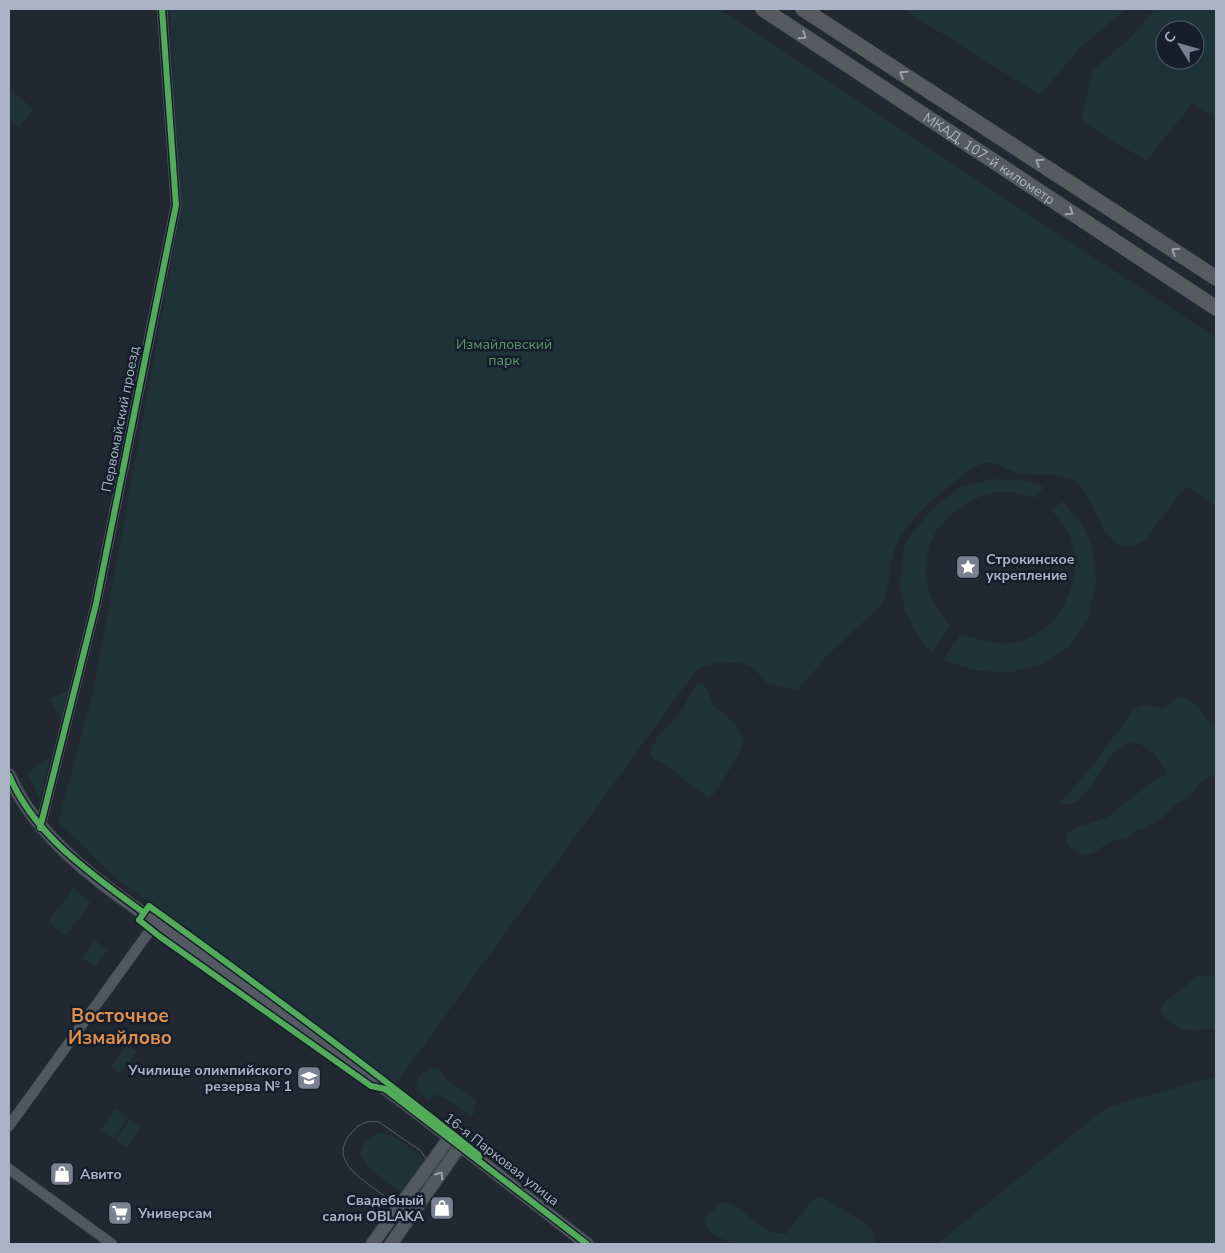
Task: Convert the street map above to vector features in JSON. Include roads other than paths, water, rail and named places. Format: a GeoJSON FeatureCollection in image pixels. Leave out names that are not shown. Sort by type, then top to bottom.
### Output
{"type":"FeatureCollection","features":[{"type":"Feature","properties":{"kind":"highway","name":"МКАД, 107-й километр"},"geometry":{"type":"LineString","coordinates":[[763,9],[1216,308]]}},
{"type":"Feature","properties":{"kind":"highway","name":"МКАД, 107-й километр"},"geometry":{"type":"LineString","coordinates":[[803,9],[1216,278]]}},
{"type":"Feature","properties":{"kind":"main road","name":"16-я Парковая улица"},"geometry":{"type":"LineString","coordinates":[[9,775],[25,806],[40,828],[74,860],[450,1137],[588,1244]]}},
{"type":"Feature","properties":{"kind":"main road"},"geometry":{"type":"LineString","coordinates":[[372,1244],[450,1137]]}},
{"type":"Feature","properties":{"kind":"main road"},"geometry":{"type":"LineString","coordinates":[[391,1244],[460,1146]]}},
{"type":"Feature","properties":{"kind":"street","name":"Первомайский проезд"},"geometry":{"type":"LineString","coordinates":[[40,828],[96,604],[176,205],[162,9]]}},
{"type":"Feature","properties":{"kind":"street"},"geometry":{"type":"LineString","coordinates":[[9,1126],[156,922]]}},
{"type":"Feature","properties":{"kind":"street"},"geometry":{"type":"LineString","coordinates":[[9,1170],[112,1244]]}},
{"type":"Feature","properties":{"kind":"tram line"},"geometry":{"type":"LineString","coordinates":[[380,1244],[393,1225],[393,1204],[354,1172],[347,1163],[343,1153],[345,1142],[354,1130],[362,1124],[372,1121],[379,1122],[421,1151],[427,1161],[430,1174],[422,1192],[384,1244]]}},
{"type":"Feature","properties":{"kind":"place","name":"Строкинское укрепление"},"geometry":{"type":"Point","coordinates":[968,567]}},
{"type":"Feature","properties":{"kind":"place","name":"Училище олимпийского резерва № 1"},"geometry":{"type":"Point","coordinates":[309,1078]}},
{"type":"Feature","properties":{"kind":"place","name":"Авито"},"geometry":{"type":"Point","coordinates":[62,1174]}},
{"type":"Feature","properties":{"kind":"place","name":"Свадебный салон OBLAKA"},"geometry":{"type":"Point","coordinates":[442,1208]}},
{"type":"Feature","properties":{"kind":"place","name":"Универсам"},"geometry":{"type":"Point","coordinates":[120,1213]}},
{"type":"Feature","properties":{"kind":"district","name":"Восточное Измайлово"},"geometry":{"type":"Point","coordinates":[120,1026]}},
{"type":"Feature","properties":{"kind":"park label","name":"Измайловский парк"},"geometry":{"type":"Point","coordinates":[504,352]}}]}
